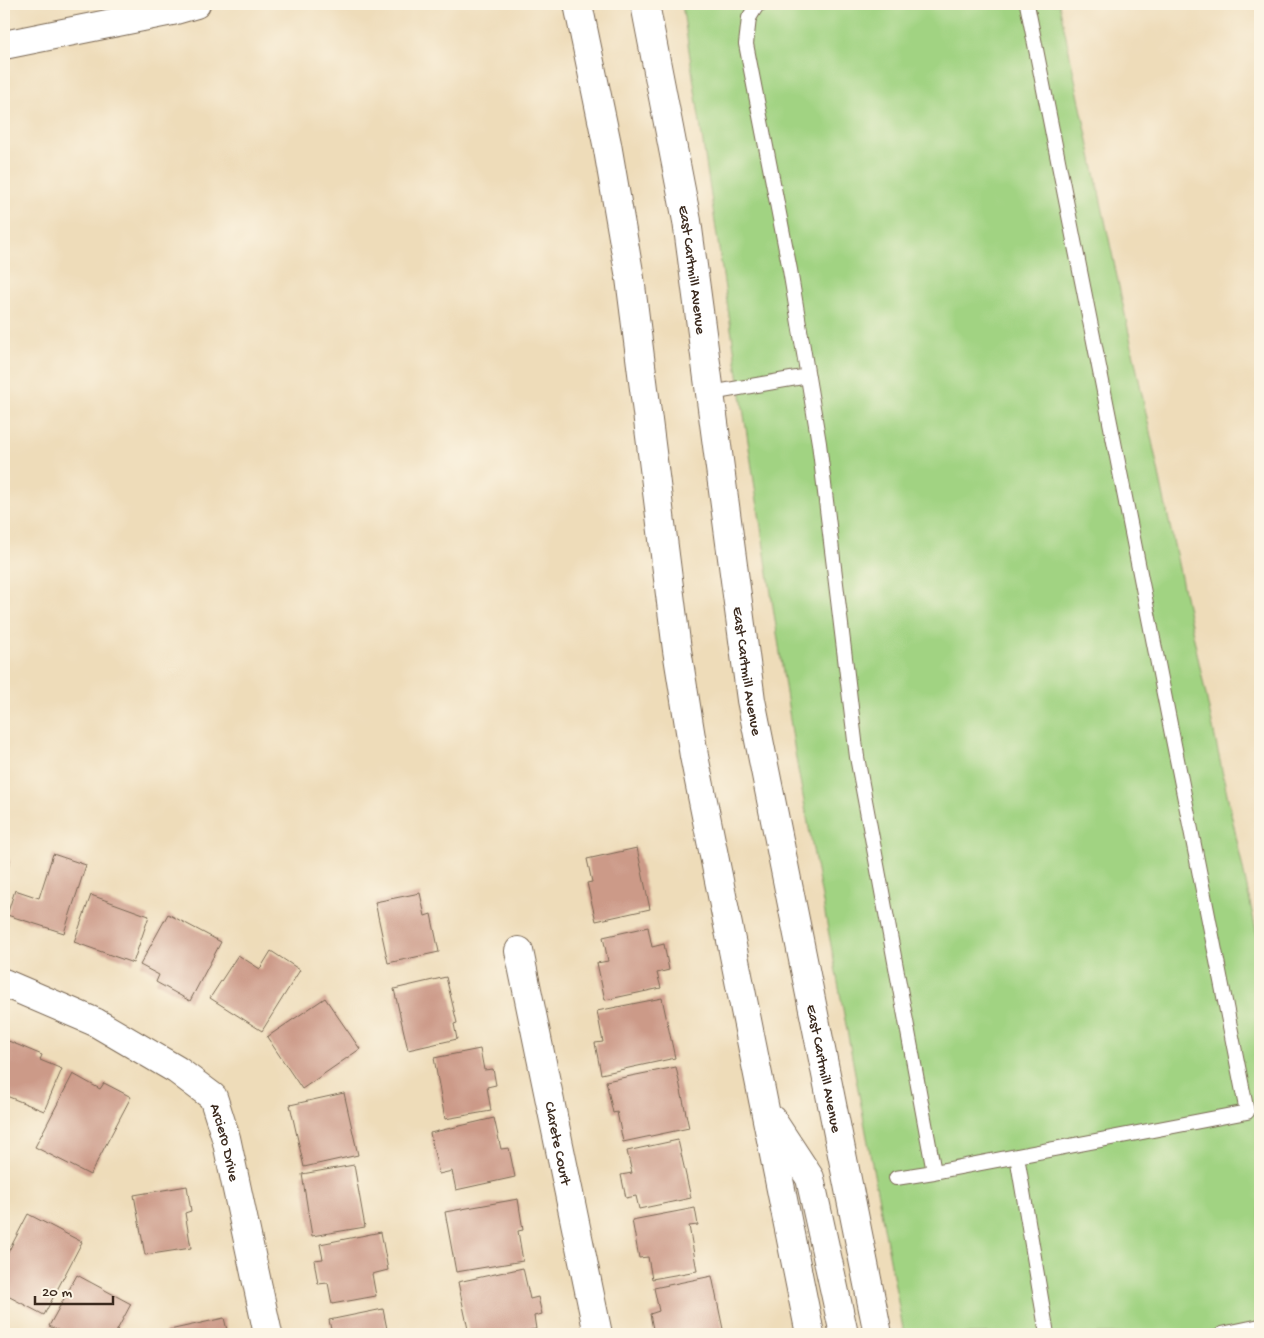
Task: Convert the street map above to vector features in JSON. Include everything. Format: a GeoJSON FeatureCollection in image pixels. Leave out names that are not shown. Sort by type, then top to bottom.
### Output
{"type":"FeatureCollection","features":[{"type":"Feature","properties":{"kind":"main road"},"geometry":{"type":"LineString","coordinates":[[4,45],[172,11],[196,4]]}},
{"type":"Feature","properties":{"kind":"main road"},"geometry":{"type":"LineString","coordinates":[[578,4],[607,144],[630,278],[677,650],[689,727],[810,1334]]}},
{"type":"Feature","properties":{"kind":"main road","name":"East Cartmill Avenue"},"geometry":{"type":"LineString","coordinates":[[646,4],[687,221],[751,700],[878,1334]]}},
{"type":"Feature","properties":{"kind":"main road","name":"Clarete Court"},"geometry":{"type":"LineString","coordinates":[[519,951],[598,1334]]}},
{"type":"Feature","properties":{"kind":"main road","name":"Arciero Drive"},"geometry":{"type":"LineString","coordinates":[[4,983],[95,1022],[177,1070],[213,1097],[226,1138],[268,1334]]}},
{"type":"Feature","properties":{"kind":"main road"},"geometry":{"type":"LineString","coordinates":[[764,1109],[810,1178],[844,1334]]}},
{"type":"Feature","properties":{"kind":"lane"},"geometry":{"type":"LineString","coordinates":[[760,4],[756,5],[749,18],[746,44],[790,270],[819,443],[856,757],[934,1172]]}},
{"type":"Feature","properties":{"kind":"lane"},"geometry":{"type":"LineString","coordinates":[[896,1178],[1246,1112],[1027,4]]}},
{"type":"Feature","properties":{"kind":"lane"},"geometry":{"type":"LineString","coordinates":[[711,393],[808,376]]}},
{"type":"Feature","properties":{"kind":"lane"},"geometry":{"type":"LineString","coordinates":[[1017,1156],[1047,1334]]}},
{"type":"Feature","properties":{"kind":"lane"},"geometry":{"type":"LineString","coordinates":[[1222,1334],[1260,1326]]}},
{"type":"Feature","properties":{"kind":"green space"},"geometry":{"type":"Polygon","coordinates":[[[682,4],[1059,4],[1260,949],[1260,1334],[904,1334],[796,759],[682,4]]]}},
{"type":"Feature","properties":{"kind":"building"},"geometry":{"type":"Polygon","coordinates":[[[637,848],[650,909],[596,921],[587,883],[592,882],[587,859],[637,848]]]}},
{"type":"Feature","properties":{"kind":"building"},"geometry":{"type":"Polygon","coordinates":[[[53,854],[86,865],[64,933],[7,915],[15,890],[39,898],[53,854]]]}},
{"type":"Feature","properties":{"kind":"building"},"geometry":{"type":"Polygon","coordinates":[[[4,858],[10,860],[4,883],[4,858]]]}},
{"type":"Feature","properties":{"kind":"building"},"geometry":{"type":"Polygon","coordinates":[[[420,893],[425,916],[431,914],[439,952],[388,963],[375,902],[420,893]]]}},
{"type":"Feature","properties":{"kind":"building"},"geometry":{"type":"Polygon","coordinates":[[[91,895],[149,916],[133,963],[74,942],[91,895]]]}},
{"type":"Feature","properties":{"kind":"building"},"geometry":{"type":"Polygon","coordinates":[[[168,914],[221,942],[190,1001],[156,982],[159,975],[140,965],[168,914]]]}},
{"type":"Feature","properties":{"kind":"building"},"geometry":{"type":"Polygon","coordinates":[[[648,927],[652,947],[664,944],[669,970],[657,973],[661,988],[605,1000],[597,963],[608,961],[603,937],[648,927]]]}},
{"type":"Feature","properties":{"kind":"building"},"geometry":{"type":"Polygon","coordinates":[[[271,951],[300,970],[262,1031],[210,998],[238,955],[260,969],[271,951]]]}},
{"type":"Feature","properties":{"kind":"building"},"geometry":{"type":"Polygon","coordinates":[[[446,977],[457,1023],[454,1024],[457,1039],[408,1050],[394,989],[446,977]]]}},
{"type":"Feature","properties":{"kind":"building"},"geometry":{"type":"Polygon","coordinates":[[[325,998],[360,1049],[302,1089],[267,1037],[325,998]]]}},
{"type":"Feature","properties":{"kind":"building"},"geometry":{"type":"Polygon","coordinates":[[[662,998],[675,1058],[601,1074],[595,1043],[603,1042],[597,1011],[662,998]]]}},
{"type":"Feature","properties":{"kind":"building"},"geometry":{"type":"Polygon","coordinates":[[[6,1040],[42,1055],[40,1060],[62,1069],[44,1111],[4,1095],[4,1046],[6,1040]]]}},
{"type":"Feature","properties":{"kind":"building"},"geometry":{"type":"Polygon","coordinates":[[[480,1049],[484,1070],[493,1069],[496,1085],[487,1087],[491,1111],[445,1119],[434,1058],[480,1049]]]}},
{"type":"Feature","properties":{"kind":"building"},"geometry":{"type":"Polygon","coordinates":[[[676,1067],[689,1128],[623,1142],[617,1112],[613,1113],[606,1081],[676,1067]]]}},
{"type":"Feature","properties":{"kind":"building"},"geometry":{"type":"Polygon","coordinates":[[[73,1074],[100,1089],[104,1083],[131,1097],[90,1175],[35,1147],[73,1074]]]}},
{"type":"Feature","properties":{"kind":"building"},"geometry":{"type":"Polygon","coordinates":[[[344,1093],[358,1155],[304,1167],[290,1105],[344,1093]]]}},
{"type":"Feature","properties":{"kind":"building"},"geometry":{"type":"Polygon","coordinates":[[[494,1118],[501,1149],[509,1148],[515,1177],[456,1190],[452,1171],[439,1174],[430,1133],[494,1118]]]}},
{"type":"Feature","properties":{"kind":"building"},"geometry":{"type":"Polygon","coordinates":[[[678,1140],[691,1198],[639,1209],[636,1196],[626,1198],[621,1175],[632,1173],[627,1151],[678,1140]]]}},
{"type":"Feature","properties":{"kind":"building"},"geometry":{"type":"Polygon","coordinates":[[[354,1165],[365,1227],[312,1236],[302,1174],[354,1165]]]}},
{"type":"Feature","properties":{"kind":"building"},"geometry":{"type":"Polygon","coordinates":[[[187,1186],[191,1211],[185,1213],[191,1248],[145,1255],[134,1195],[187,1186]]]}},
{"type":"Feature","properties":{"kind":"building"},"geometry":{"type":"Polygon","coordinates":[[[518,1199],[523,1230],[518,1231],[523,1261],[456,1272],[445,1212],[518,1199]]]}},
{"type":"Feature","properties":{"kind":"building"},"geometry":{"type":"Polygon","coordinates":[[[695,1208],[698,1225],[689,1226],[697,1271],[652,1279],[648,1257],[639,1258],[632,1220],[695,1208]]]}},
{"type":"Feature","properties":{"kind":"building"},"geometry":{"type":"Polygon","coordinates":[[[28,1214],[82,1242],[44,1315],[4,1294],[4,1260],[28,1214]]]}},
{"type":"Feature","properties":{"kind":"building"},"geometry":{"type":"Polygon","coordinates":[[[381,1232],[388,1270],[372,1274],[376,1296],[332,1304],[328,1283],[318,1284],[314,1260],[323,1259],[320,1244],[381,1232]]]}},
{"type":"Feature","properties":{"kind":"building"},"geometry":{"type":"Polygon","coordinates":[[[523,1268],[530,1299],[538,1297],[542,1314],[534,1316],[536,1329],[512,1334],[469,1334],[458,1282],[523,1268]]]}},
{"type":"Feature","properties":{"kind":"building"},"geometry":{"type":"Polygon","coordinates":[[[77,1275],[131,1304],[115,1334],[66,1334],[49,1326],[77,1275]]]}},
{"type":"Feature","properties":{"kind":"building"},"geometry":{"type":"Polygon","coordinates":[[[712,1276],[724,1334],[654,1334],[650,1314],[659,1311],[654,1288],[712,1276]]]}},
{"type":"Feature","properties":{"kind":"building"},"geometry":{"type":"Polygon","coordinates":[[[383,1309],[388,1334],[332,1334],[329,1320],[383,1309]]]}},
{"type":"Feature","properties":{"kind":"building"},"geometry":{"type":"Polygon","coordinates":[[[224,1318],[228,1334],[166,1334],[165,1331],[224,1318]]]}}]}
